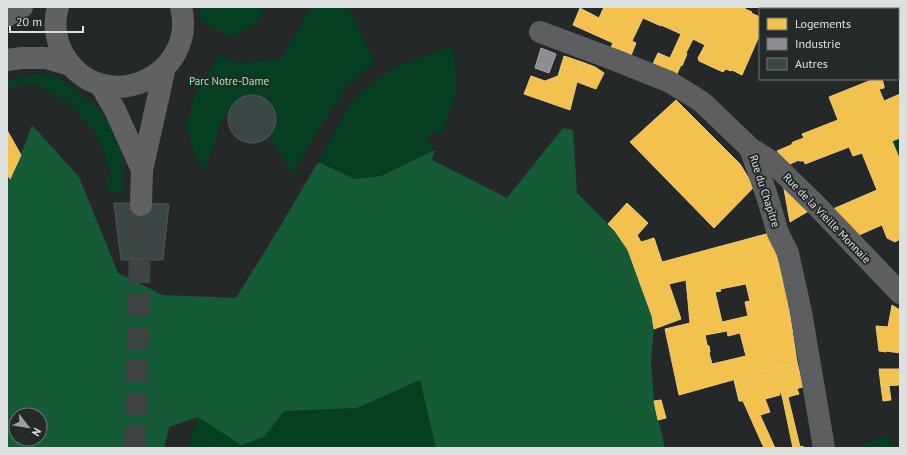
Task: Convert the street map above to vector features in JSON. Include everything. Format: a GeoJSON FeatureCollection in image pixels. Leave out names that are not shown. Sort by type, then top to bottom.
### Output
{"type":"FeatureCollection","features":[{"type":"Feature","properties":{"kind":"main road"},"geometry":{"type":"LineString","coordinates":[[7,16],[22,7]]}},
{"type":"Feature","properties":{"kind":"main road"},"geometry":{"type":"LineString","coordinates":[[58,7],[56,15],[56,32],[61,50],[70,65],[84,76],[100,84],[117,87],[135,85],[152,78],[165,67],[174,55],[180,41],[183,26],[180,7]]}},
{"type":"Feature","properties":{"kind":"main road"},"geometry":{"type":"LineString","coordinates":[[7,60],[22,58],[46,58],[70,65]]}},
{"type":"Feature","properties":{"kind":"main road"},"geometry":{"type":"LineString","coordinates":[[141,205],[142,170],[165,67]]}},
{"type":"Feature","properties":{"kind":"main road"},"geometry":{"type":"LineString","coordinates":[[100,84],[115,110],[142,170]]}},
{"type":"Feature","properties":{"kind":"street","name":"Rue du Chapitre"},"geometry":{"type":"LineString","coordinates":[[540,32],[670,82],[702,102],[750,148],[778,233],[788,253],[801,312],[824,448]]}},
{"type":"Feature","properties":{"kind":"street","name":"Rue de la Vieille Monnaie"},"geometry":{"type":"LineString","coordinates":[[750,148],[772,162],[816,205],[900,293]]}},
{"type":"Feature","properties":{"kind":"green space"},"geometry":{"type":"Polygon","coordinates":[[[200,7],[264,7],[259,21],[231,39],[200,19],[200,7]]]}},
{"type":"Feature","properties":{"kind":"green space","name":"Parc Notre-Dame"},"geometry":{"type":"Polygon","coordinates":[[[311,7],[348,7],[375,62],[345,88],[292,174],[269,135],[274,125],[275,116],[272,108],[267,101],[252,95],[243,97],[234,104],[221,122],[205,173],[196,157],[186,127],[194,97],[219,56],[239,63],[281,59],[311,7]]]}},
{"type":"Feature","properties":{"kind":"green space"},"geometry":{"type":"Polygon","coordinates":[[[452,46],[457,90],[441,135],[434,131],[426,139],[435,150],[381,176],[355,179],[318,162],[352,100],[380,77],[399,66],[452,46]]]}},
{"type":"Feature","properties":{"kind":"green space"},"geometry":{"type":"Polygon","coordinates":[[[38,74],[55,77],[66,83],[96,106],[116,132],[124,164],[124,192],[110,193],[104,179],[111,175],[106,157],[94,131],[67,102],[34,83],[7,89],[7,80],[38,74]]]}},
{"type":"Feature","properties":{"kind":"green space"},"geometry":{"type":"Polygon","coordinates":[[[32,125],[79,177],[118,273],[163,295],[236,298],[318,162],[355,179],[381,176],[435,150],[432,160],[507,198],[563,128],[573,130],[577,193],[615,231],[628,250],[653,321],[654,329],[651,361],[654,401],[665,448],[436,448],[420,380],[357,408],[284,411],[264,437],[241,445],[198,417],[169,427],[164,448],[7,448],[7,184],[21,155],[32,125]]]}},
{"type":"Feature","properties":{"kind":"green space"},"geometry":{"type":"Polygon","coordinates":[[[900,138],[900,160],[892,141],[900,138]]]}},
{"type":"Feature","properties":{"kind":"green space"},"geometry":{"type":"Polygon","coordinates":[[[420,380],[436,448],[188,448],[198,417],[241,445],[264,437],[284,411],[357,408],[420,380]]]}},
{"type":"Feature","properties":{"kind":"green space"},"geometry":{"type":"Polygon","coordinates":[[[886,436],[894,448],[860,448],[859,446],[886,436]]]}},
{"type":"Feature","properties":{"kind":"building: Logements"},"geometry":{"type":"Polygon","coordinates":[[[604,7],[746,7],[745,9],[759,17],[759,36],[742,75],[726,69],[723,72],[699,61],[698,58],[705,45],[693,39],[686,53],[687,54],[682,66],[681,65],[675,78],[651,68],[658,53],[670,58],[681,34],[643,18],[632,41],[636,43],[630,58],[610,50],[613,43],[573,25],[580,8],[599,18],[604,7]]]}},
{"type":"Feature","properties":{"kind":"building: Logements"},"geometry":{"type":"Polygon","coordinates":[[[564,56],[582,62],[570,110],[524,94],[531,76],[545,81],[558,76],[564,56]]]}},
{"type":"Feature","properties":{"kind":"building: Logements"},"geometry":{"type":"Polygon","coordinates":[[[582,62],[595,67],[604,73],[596,89],[577,82],[582,62]]]}},
{"type":"Feature","properties":{"kind":"building: Logements"},"geometry":{"type":"Polygon","coordinates":[[[872,80],[882,80],[884,88],[879,89],[884,101],[900,94],[900,138],[892,141],[900,160],[900,239],[895,242],[887,238],[882,225],[859,235],[833,209],[877,190],[862,153],[853,156],[849,147],[805,164],[804,161],[799,160],[790,164],[777,151],[804,138],[802,134],[838,120],[829,97],[872,80]]]}},
{"type":"Feature","properties":{"kind":"building: Logements"},"geometry":{"type":"Polygon","coordinates":[[[676,100],[740,164],[754,187],[714,228],[630,142],[676,100]]]}},
{"type":"Feature","properties":{"kind":"building: Logements"},"geometry":{"type":"Polygon","coordinates":[[[7,130],[21,155],[10,179],[7,174],[7,130]]]}},
{"type":"Feature","properties":{"kind":"building: Logements"},"geometry":{"type":"Polygon","coordinates":[[[783,182],[812,209],[790,222],[784,189],[783,182]]]}},
{"type":"Feature","properties":{"kind":"building: Logements"},"geometry":{"type":"Polygon","coordinates":[[[627,203],[648,223],[633,240],[635,244],[654,238],[662,262],[770,233],[786,288],[797,362],[679,395],[665,329],[690,323],[686,280],[669,284],[681,319],[654,329],[652,316],[628,250],[615,231],[608,224],[627,203]],[[746,284],[720,289],[721,291],[715,292],[722,322],[748,316],[745,302],[750,301],[746,284]],[[727,331],[705,335],[707,345],[709,346],[712,364],[746,356],[740,333],[728,336],[727,331]]]}},
{"type":"Feature","properties":{"kind":"building: Logements"},"geometry":{"type":"Polygon","coordinates":[[[637,235],[641,242],[635,244],[633,240],[637,235]]]}},
{"type":"Feature","properties":{"kind":"building: Logements"},"geometry":{"type":"Polygon","coordinates":[[[892,305],[900,310],[900,353],[879,351],[876,326],[888,327],[892,305]]]}},
{"type":"Feature","properties":{"kind":"building: Logements"},"geometry":{"type":"Polygon","coordinates":[[[797,362],[803,387],[779,393],[780,395],[765,399],[770,412],[760,415],[775,448],[764,448],[743,401],[739,401],[734,380],[797,362]]]}},
{"type":"Feature","properties":{"kind":"building: Logements"},"geometry":{"type":"Polygon","coordinates":[[[879,369],[900,369],[900,385],[881,386],[879,369]]]}},
{"type":"Feature","properties":{"kind":"building: Logements"},"geometry":{"type":"Polygon","coordinates":[[[881,386],[889,386],[891,400],[883,401],[881,386]]]}},
{"type":"Feature","properties":{"kind":"building: Logements"},"geometry":{"type":"Polygon","coordinates":[[[797,389],[799,394],[783,400],[781,393],[797,389]]]}},
{"type":"Feature","properties":{"kind":"building: Logements"},"geometry":{"type":"Polygon","coordinates":[[[788,397],[800,447],[803,446],[803,448],[793,448],[783,400],[788,397]]]}},
{"type":"Feature","properties":{"kind":"building: Logements"},"geometry":{"type":"Polygon","coordinates":[[[661,400],[666,418],[658,420],[654,401],[661,400]]]}},
{"type":"Feature","properties":{"kind":"building: Industrie"},"geometry":{"type":"Polygon","coordinates":[[[541,48],[556,54],[549,73],[535,68],[541,48]]]}},
{"type":"Feature","properties":{"kind":"building: Autres"},"geometry":{"type":"Polygon","coordinates":[[[252,95],[261,97],[269,102],[274,110],[276,119],[274,128],[269,136],[261,141],[252,143],[243,141],[235,136],[230,128],[228,119],[230,110],[235,102],[243,97],[252,95]]]}},
{"type":"Feature","properties":{"kind":"building: Autres"},"geometry":{"type":"Polygon","coordinates":[[[114,203],[169,204],[163,260],[121,260],[114,203]]]}},
{"type":"Feature","properties":{"kind":"tunnel"},"geometry":{"type":"LineString","coordinates":[[135,448],[141,205]]}}]}
